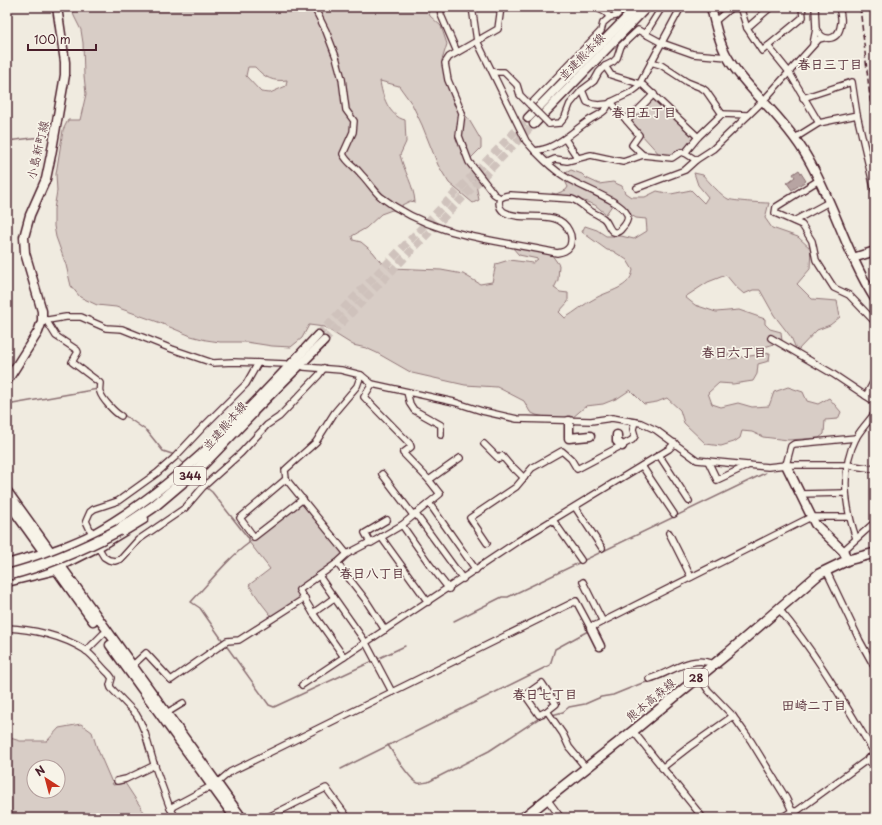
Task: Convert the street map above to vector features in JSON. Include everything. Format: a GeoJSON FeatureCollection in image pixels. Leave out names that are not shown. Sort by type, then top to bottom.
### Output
{"type":"FeatureCollection","features":[{"type":"Feature","properties":{"kind":"highway","name":"344"},"geometry":{"type":"LineString","coordinates":[[7,575],[61,558],[118,528],[153,507],[199,468],[252,413]]}},
{"type":"Feature","properties":{"kind":"highway","name":"344"},"geometry":{"type":"LineString","coordinates":[[7,570],[60,554],[118,528],[166,491],[217,440]]}},
{"type":"Feature","properties":{"kind":"highway"},"geometry":{"type":"LineString","coordinates":[[7,565],[48,553]]}},
{"type":"Feature","properties":{"kind":"highway"},"geometry":{"type":"LineString","coordinates":[[7,581],[58,567]]}},
{"type":"Feature","properties":{"kind":"main road","name":"小島新町線"},"geometry":{"type":"LineString","coordinates":[[44,321],[25,253],[24,237],[30,215],[46,179],[65,75],[65,62],[57,7]]}},
{"type":"Feature","properties":{"kind":"main road","name":"並建熊本線"},"geometry":{"type":"LineString","coordinates":[[637,7],[531,121],[647,7]]}},
{"type":"Feature","properties":{"kind":"main road"},"geometry":{"type":"LineString","coordinates":[[710,7],[727,58],[747,84],[795,138],[808,158],[853,258],[875,299]]}},
{"type":"Feature","properties":{"kind":"main road"},"geometry":{"type":"LineString","coordinates":[[853,258],[875,251]]}},
{"type":"Feature","properties":{"kind":"main road"},"geometry":{"type":"LineString","coordinates":[[7,380],[44,321]]}},
{"type":"Feature","properties":{"kind":"main road","name":"並建熊本線"},"geometry":{"type":"LineString","coordinates":[[48,553],[69,546],[92,534],[139,504],[217,440],[321,338],[252,413],[208,464],[174,495],[153,513],[130,529],[58,567]]}},
{"type":"Feature","properties":{"kind":"main road"},"geometry":{"type":"LineString","coordinates":[[569,421],[569,438],[590,436]]}},
{"type":"Feature","properties":{"kind":"main road"},"geometry":{"type":"LineString","coordinates":[[617,435],[617,441],[622,446]]}},
{"type":"Feature","properties":{"kind":"main road"},"geometry":{"type":"LineString","coordinates":[[786,465],[811,517],[843,551],[848,560]]}},
{"type":"Feature","properties":{"kind":"main road"},"geometry":{"type":"LineString","coordinates":[[7,491],[48,553],[132,666],[164,715]]}},
{"type":"Feature","properties":{"kind":"main road"},"geometry":{"type":"LineString","coordinates":[[7,501],[48,553]]}},
{"type":"Feature","properties":{"kind":"main road","name":"熊本高森線"},"geometry":{"type":"LineString","coordinates":[[523,818],[633,731],[819,574],[848,560],[875,553]]}},
{"type":"Feature","properties":{"kind":"main road"},"geometry":{"type":"LineString","coordinates":[[69,582],[103,634],[214,784],[242,818]]}},
{"type":"Feature","properties":{"kind":"main road"},"geometry":{"type":"LineString","coordinates":[[592,627],[591,628],[600,646]]}},
{"type":"Feature","properties":{"kind":"main road"},"geometry":{"type":"LineString","coordinates":[[214,784],[235,818]]}},
{"type":"Feature","properties":{"kind":"street"},"geometry":{"type":"LineString","coordinates":[[314,7],[326,31],[336,57],[342,79],[346,110],[354,121],[354,132],[343,154],[347,161],[359,171],[380,196],[407,214],[441,229],[472,237],[557,253],[564,252],[569,248],[572,239],[571,235],[567,226],[562,222],[553,218],[517,216],[509,214],[500,208],[500,198]]}},
{"type":"Feature","properties":{"kind":"street"},"geometry":{"type":"LineString","coordinates":[[440,7],[441,15],[457,52]]}},
{"type":"Feature","properties":{"kind":"street"},"geometry":{"type":"LineString","coordinates":[[472,7],[477,41],[526,141],[535,151],[566,178],[598,193],[620,207],[627,215],[627,220],[619,232],[614,232],[603,218],[572,199],[510,195],[500,198]]}},
{"type":"Feature","properties":{"kind":"street"},"geometry":{"type":"LineString","coordinates":[[500,198],[494,194],[468,162],[459,136],[462,113],[448,80],[445,63],[449,57],[498,29],[501,7]]}},
{"type":"Feature","properties":{"kind":"street"},"geometry":{"type":"LineString","coordinates":[[530,105],[601,31],[603,23],[610,17],[616,16],[625,7]]}},
{"type":"Feature","properties":{"kind":"street"},"geometry":{"type":"LineString","coordinates":[[645,34],[662,7]]}},
{"type":"Feature","properties":{"kind":"street"},"geometry":{"type":"LineString","coordinates":[[582,90],[587,102],[599,105],[610,103],[636,89],[681,7]]}},
{"type":"Feature","properties":{"kind":"street"},"geometry":{"type":"LineString","coordinates":[[714,22],[732,7]]}},
{"type":"Feature","properties":{"kind":"street"},"geometry":{"type":"LineString","coordinates":[[740,7],[747,28],[762,51],[803,17],[802,7]]}},
{"type":"Feature","properties":{"kind":"street"},"geometry":{"type":"LineString","coordinates":[[747,28],[771,7]]}},
{"type":"Feature","properties":{"kind":"street"},"geometry":{"type":"LineString","coordinates":[[813,46],[816,29],[815,7]]}},
{"type":"Feature","properties":{"kind":"street"},"geometry":{"type":"LineString","coordinates":[[816,29],[819,35],[823,38],[830,39],[834,37],[838,32],[841,22],[839,7]]}},
{"type":"Feature","properties":{"kind":"street"},"geometry":{"type":"LineString","coordinates":[[598,8],[610,17]]}},
{"type":"Feature","properties":{"kind":"street"},"geometry":{"type":"LineString","coordinates":[[493,72],[504,72],[517,85],[520,95],[550,124],[560,123],[565,117],[570,104],[582,90],[594,81],[599,72],[605,66],[617,58],[621,46],[638,30],[662,43],[693,54],[727,58]]}},
{"type":"Feature","properties":{"kind":"street"},"geometry":{"type":"LineString","coordinates":[[637,188],[686,170],[696,160],[713,149],[763,101],[813,46],[823,38]]}},
{"type":"Feature","properties":{"kind":"street"},"geometry":{"type":"LineString","coordinates":[[768,46],[789,72],[819,123]]}},
{"type":"Feature","properties":{"kind":"street"},"geometry":{"type":"LineString","coordinates":[[651,62],[661,65],[687,82],[702,88],[706,91],[722,114]]}},
{"type":"Feature","properties":{"kind":"street"},"geometry":{"type":"LineString","coordinates":[[605,66],[611,75],[640,84],[654,94],[698,137]]}},
{"type":"Feature","properties":{"kind":"street"},"geometry":{"type":"LineString","coordinates":[[804,98],[852,82],[857,115],[875,192]]}},
{"type":"Feature","properties":{"kind":"street"},"geometry":{"type":"LineString","coordinates":[[627,121],[654,94]]}},
{"type":"Feature","properties":{"kind":"street"},"geometry":{"type":"LineString","coordinates":[[535,151],[549,148],[565,139],[573,131],[606,109],[610,103]]}},
{"type":"Feature","properties":{"kind":"street"},"geometry":{"type":"LineString","coordinates":[[610,103],[639,135],[632,145],[643,156]]}},
{"type":"Feature","properties":{"kind":"street"},"geometry":{"type":"LineString","coordinates":[[685,153],[698,137],[722,114],[748,115]]}},
{"type":"Feature","properties":{"kind":"street"},"geometry":{"type":"LineString","coordinates":[[795,138],[819,123],[857,115]]}},
{"type":"Feature","properties":{"kind":"street"},"geometry":{"type":"LineString","coordinates":[[565,139],[577,157]]}},
{"type":"Feature","properties":{"kind":"street"},"geometry":{"type":"LineString","coordinates":[[548,162],[555,159],[567,161],[577,157],[591,155],[623,162],[643,156],[672,158],[681,152],[696,160]]}},
{"type":"Feature","properties":{"kind":"street"},"geometry":{"type":"LineString","coordinates":[[819,180],[776,207],[775,213],[802,225],[812,241],[816,260],[834,288],[849,295],[875,322]]}},
{"type":"Feature","properties":{"kind":"street"},"geometry":{"type":"LineString","coordinates":[[794,221],[829,202]]}},
{"type":"Feature","properties":{"kind":"street"},"geometry":{"type":"LineString","coordinates":[[121,416],[114,411],[100,392],[100,383],[72,362],[78,352],[77,350],[56,336],[44,321],[66,317],[80,317],[106,328],[122,329],[213,363],[286,364]]}},
{"type":"Feature","properties":{"kind":"street"},"geometry":{"type":"LineString","coordinates":[[771,338],[833,374],[875,402]]}},
{"type":"Feature","properties":{"kind":"street"},"geometry":{"type":"LineString","coordinates":[[92,534],[86,521],[90,512],[94,509],[118,501],[135,490],[162,468],[242,388],[258,363]]}},
{"type":"Feature","properties":{"kind":"street"},"geometry":{"type":"LineString","coordinates":[[304,367],[340,370],[361,375],[372,384],[454,402],[482,411],[517,419],[591,421],[612,418],[641,423],[656,430],[697,460],[768,467],[786,465],[847,465],[875,469]]}},
{"type":"Feature","properties":{"kind":"street"},"geometry":{"type":"LineString","coordinates":[[98,547],[104,558],[114,561],[121,559],[138,540],[184,508],[203,487],[241,453],[267,425],[279,417],[319,376],[324,368]]}},
{"type":"Feature","properties":{"kind":"street"},"geometry":{"type":"LineString","coordinates":[[346,554],[286,479],[285,470],[316,442],[335,412],[357,386],[361,375]]}},
{"type":"Feature","properties":{"kind":"street"},"geometry":{"type":"LineString","coordinates":[[866,396],[875,379]]}},
{"type":"Feature","properties":{"kind":"street"},"geometry":{"type":"LineString","coordinates":[[344,657],[313,613],[299,590],[337,563],[346,554],[370,542],[371,543],[402,524],[440,494],[429,480],[403,453],[411,446],[410,444],[364,397],[372,384]]}},
{"type":"Feature","properties":{"kind":"street"},"geometry":{"type":"LineString","coordinates":[[407,392],[410,404],[414,410],[441,425],[441,435]]}},
{"type":"Feature","properties":{"kind":"street"},"geometry":{"type":"LineString","coordinates":[[856,538],[849,517],[845,493],[847,465],[856,438],[875,413]]}},
{"type":"Feature","properties":{"kind":"street"},"geometry":{"type":"LineString","coordinates":[[487,543],[470,518],[509,493],[532,468],[562,451],[571,459],[577,469],[622,446],[632,440],[635,436],[633,429],[635,422]]}},
{"type":"Feature","properties":{"kind":"street"},"geometry":{"type":"LineString","coordinates":[[786,465],[791,446],[794,444],[856,438]]}},
{"type":"Feature","properties":{"kind":"street"},"geometry":{"type":"LineString","coordinates":[[302,685],[449,589],[518,541],[642,466],[669,449],[675,443]]}},
{"type":"Feature","properties":{"kind":"street"},"geometry":{"type":"LineString","coordinates":[[484,444],[499,459],[502,456],[513,470],[514,468],[524,478]]}},
{"type":"Feature","properties":{"kind":"street"},"geometry":{"type":"LineString","coordinates":[[659,455],[689,501]]}},
{"type":"Feature","properties":{"kind":"street"},"geometry":{"type":"LineString","coordinates":[[429,480],[460,458]]}},
{"type":"Feature","properties":{"kind":"street"},"geometry":{"type":"LineString","coordinates":[[708,461],[717,480],[750,465]]}},
{"type":"Feature","properties":{"kind":"street"},"geometry":{"type":"LineString","coordinates":[[642,466],[674,514]]}},
{"type":"Feature","properties":{"kind":"street"},"geometry":{"type":"LineString","coordinates":[[382,474],[463,579]]}},
{"type":"Feature","properties":{"kind":"street"},"geometry":{"type":"LineString","coordinates":[[286,479],[240,518],[254,537],[303,499]]}},
{"type":"Feature","properties":{"kind":"street"},"geometry":{"type":"LineString","coordinates":[[800,494],[845,493]]}},
{"type":"Feature","properties":{"kind":"street"},"geometry":{"type":"LineString","coordinates":[[429,503],[476,570]]}},
{"type":"Feature","properties":{"kind":"street"},"geometry":{"type":"LineString","coordinates":[[575,507],[602,548]]}},
{"type":"Feature","properties":{"kind":"street"},"geometry":{"type":"LineString","coordinates":[[170,808],[214,784],[230,772],[576,601],[592,627],[811,517],[849,517]]}},
{"type":"Feature","properties":{"kind":"street"},"geometry":{"type":"LineString","coordinates":[[370,542],[365,533],[387,520]]}},
{"type":"Feature","properties":{"kind":"street"},"geometry":{"type":"LineString","coordinates":[[553,520],[581,560]]}},
{"type":"Feature","properties":{"kind":"street"},"geometry":{"type":"LineString","coordinates":[[843,551],[875,522]]}},
{"type":"Feature","properties":{"kind":"street"},"geometry":{"type":"LineString","coordinates":[[402,524],[430,565],[449,589]]}},
{"type":"Feature","properties":{"kind":"street"},"geometry":{"type":"LineString","coordinates":[[669,533],[691,577]]}},
{"type":"Feature","properties":{"kind":"street"},"geometry":{"type":"LineString","coordinates":[[381,537],[428,602]]}},
{"type":"Feature","properties":{"kind":"street"},"geometry":{"type":"LineString","coordinates":[[337,563],[365,599],[385,630]]}},
{"type":"Feature","properties":{"kind":"street"},"geometry":{"type":"LineString","coordinates":[[826,570],[860,641],[875,668]]}},
{"type":"Feature","properties":{"kind":"street"},"geometry":{"type":"LineString","coordinates":[[319,576],[366,642],[392,692]]}},
{"type":"Feature","properties":{"kind":"street"},"geometry":{"type":"LineString","coordinates":[[583,582],[603,622]]}},
{"type":"Feature","properties":{"kind":"street"},"geometry":{"type":"LineString","coordinates":[[132,666],[146,654],[171,680],[227,641],[239,640],[305,598]]}},
{"type":"Feature","properties":{"kind":"street"},"geometry":{"type":"LineString","coordinates":[[313,613],[334,598]]}},
{"type":"Feature","properties":{"kind":"street"},"geometry":{"type":"LineString","coordinates":[[779,609],[799,632],[825,671],[875,754],[797,811],[792,811],[781,818]]}},
{"type":"Feature","properties":{"kind":"street"},"geometry":{"type":"LineString","coordinates":[[7,628],[44,632],[76,645],[86,651],[109,674],[112,678],[110,685],[111,688],[136,714],[145,733],[154,765],[170,808],[176,818]]}},
{"type":"Feature","properties":{"kind":"street"},"geometry":{"type":"LineString","coordinates":[[86,651],[103,634]]}},
{"type":"Feature","properties":{"kind":"street"},"geometry":{"type":"LineString","coordinates":[[649,679],[666,673],[679,665],[698,660],[708,661],[714,664]]}},
{"type":"Feature","properties":{"kind":"street"},"geometry":{"type":"LineString","coordinates":[[699,676],[708,690],[734,716],[786,798],[792,811]]}},
{"type":"Feature","properties":{"kind":"street"},"geometry":{"type":"LineString","coordinates":[[542,683],[556,704],[547,711],[539,715],[525,695],[542,683]]}},
{"type":"Feature","properties":{"kind":"street"},"geometry":{"type":"LineString","coordinates":[[164,715],[183,703]]}},
{"type":"Feature","properties":{"kind":"street"},"geometry":{"type":"LineString","coordinates":[[547,711],[563,734],[569,747],[586,768]]}},
{"type":"Feature","properties":{"kind":"street"},"geometry":{"type":"LineString","coordinates":[[662,768],[689,747],[734,716]]}},
{"type":"Feature","properties":{"kind":"street"},"geometry":{"type":"LineString","coordinates":[[633,731],[702,818]]}},
{"type":"Feature","properties":{"kind":"street"},"geometry":{"type":"LineString","coordinates":[[868,758],[875,770]]}},
{"type":"Feature","properties":{"kind":"street"},"geometry":{"type":"LineString","coordinates":[[117,781],[154,765]]}},
{"type":"Feature","properties":{"kind":"street"},"geometry":{"type":"LineString","coordinates":[[270,816],[326,788],[348,818]]}},
{"type":"Feature","properties":{"kind":"street"},"geometry":{"type":"LineString","coordinates":[[547,799],[561,818]]}},
{"type":"Feature","properties":{"kind":"shaded area"},"geometry":{"type":"Polygon","coordinates":[[[72,7],[427,7],[430,16],[441,26],[447,44],[442,60],[454,105],[468,118],[481,140],[481,148],[467,162],[474,174],[479,200],[473,203],[449,183],[438,165],[412,104],[399,86],[380,81],[382,93],[387,105],[399,118],[405,120],[406,142],[400,155],[413,190],[415,202],[410,201],[402,205],[404,214],[392,210],[381,214],[366,228],[352,236],[353,240],[361,242],[373,252],[380,261],[391,268],[441,270],[463,274],[480,284],[492,282],[496,264],[509,260],[533,263],[538,259],[519,255],[512,247],[533,245],[547,248],[559,265],[558,280],[554,288],[560,292],[568,293],[568,302],[559,312],[565,318],[590,301],[623,285],[628,281],[633,270],[627,260],[613,251],[607,250],[582,232],[585,226],[597,230],[606,236],[621,236],[634,239],[647,231],[646,219],[636,218],[613,204],[606,214],[595,205],[584,201],[554,199],[552,193],[556,194],[566,190],[568,187],[562,175],[571,170],[582,174],[586,178],[599,184],[613,182],[622,186],[625,193],[631,197],[645,197],[657,191],[671,194],[691,190],[704,203],[708,197],[698,185],[694,173],[703,175],[728,199],[769,203],[765,218],[772,228],[798,237],[811,249],[810,269],[797,284],[812,299],[837,301],[840,317],[830,325],[817,330],[797,351],[791,337],[774,315],[760,290],[753,290],[744,294],[726,275],[708,282],[685,297],[695,305],[716,312],[739,310],[765,319],[765,324],[770,329],[781,332],[782,341],[761,348],[739,350],[728,354],[729,359],[770,353],[769,361],[758,364],[757,374],[753,381],[733,384],[719,383],[708,393],[712,404],[721,407],[738,403],[752,407],[769,406],[774,392],[788,387],[803,392],[807,401],[818,404],[829,398],[841,412],[838,419],[825,420],[824,434],[819,438],[788,440],[763,437],[752,432],[742,431],[740,438],[734,442],[721,446],[706,444],[684,423],[680,410],[667,398],[657,402],[644,404],[630,390],[618,398],[603,404],[586,406],[572,418],[558,420],[536,415],[530,412],[524,401],[497,387],[465,385],[412,373],[377,353],[366,348],[353,345],[324,327],[309,325],[302,338],[291,347],[246,342],[220,342],[191,336],[116,307],[97,305],[80,297],[71,286],[54,226],[54,209],[57,191],[56,174],[63,130],[68,120],[80,120],[86,94],[81,30],[74,16],[72,7]],[[248,67],[246,76],[261,92],[270,93],[286,86],[287,80],[273,80],[262,74],[255,67],[248,67]]]}},
{"type":"Feature","properties":{"kind":"shaded area"},"geometry":{"type":"Polygon","coordinates":[[[652,97],[695,137],[686,150],[680,151],[673,156],[661,156],[630,122],[630,120],[652,97]]]}},
{"type":"Feature","properties":{"kind":"shaded area"},"geometry":{"type":"Polygon","coordinates":[[[799,170],[806,181],[792,190],[787,183],[795,177],[793,174],[799,170]]]}},
{"type":"Feature","properties":{"kind":"shaded area"},"geometry":{"type":"Polygon","coordinates":[[[303,499],[347,554],[299,590],[305,598],[273,618],[249,585],[270,569],[249,542],[303,499]]]}},
{"type":"Feature","properties":{"kind":"shaded area"},"geometry":{"type":"Polygon","coordinates":[[[81,724],[92,732],[97,748],[113,785],[125,783],[148,818],[7,818],[7,737],[20,741],[47,741],[59,728],[81,724]]]}},
{"type":"Feature","properties":{"kind":"waterway"},"geometry":{"type":"LineString","coordinates":[[7,141],[41,137]]}},
{"type":"Feature","properties":{"kind":"waterway"},"geometry":{"type":"LineString","coordinates":[[7,405],[98,389]]}},
{"type":"Feature","properties":{"kind":"waterway"},"geometry":{"type":"LineString","coordinates":[[121,413],[147,431],[163,451],[175,455]]}},
{"type":"Feature","properties":{"kind":"waterway"},"geometry":{"type":"LineString","coordinates":[[177,457],[183,463]]}},
{"type":"Feature","properties":{"kind":"waterway"},"geometry":{"type":"LineString","coordinates":[[454,621],[502,597],[508,597],[765,473]]}},
{"type":"Feature","properties":{"kind":"waterway"},"geometry":{"type":"LineString","coordinates":[[207,488],[212,492],[249,539],[249,543],[226,563],[191,602],[200,608],[223,641]]}},
{"type":"Feature","properties":{"kind":"waterway"},"geometry":{"type":"LineString","coordinates":[[341,769],[550,665],[555,649],[588,631]]}},
{"type":"Feature","properties":{"kind":"waterway"},"geometry":{"type":"LineString","coordinates":[[225,644],[269,705],[274,707],[373,661]]}},
{"type":"Feature","properties":{"kind":"waterway"},"geometry":{"type":"LineString","coordinates":[[377,659],[405,646]]}},
{"type":"Feature","properties":{"kind":"waterway"},"geometry":{"type":"LineString","coordinates":[[717,667],[721,668]]}},
{"type":"Feature","properties":{"kind":"waterway"},"geometry":{"type":"LineString","coordinates":[[552,715],[563,712],[569,707],[585,704],[601,697],[613,695],[640,684],[662,678],[675,671]]}},
{"type":"Feature","properties":{"kind":"waterway"},"geometry":{"type":"LineString","coordinates":[[388,745],[402,766],[415,781],[418,783],[428,782],[489,751],[541,717],[548,716]]}},
{"type":"Feature","properties":{"kind":"tunnel"},"geometry":{"type":"LineString","coordinates":[[318,335],[528,118]]}},
{"type":"Feature","properties":{"kind":"tunnel"},"geometry":{"type":"LineString","coordinates":[[324,341],[534,124]]}},
{"type":"Feature","properties":{"kind":"railway"},"geometry":{"type":"LineString","coordinates":[[860,7],[875,143]]}},
{"type":"Feature","properties":{"kind":"district","name":"春日三丁目"},"geometry":{"type":"Point","coordinates":[830,64]}},
{"type":"Feature","properties":{"kind":"district","name":"春日五丁目"},"geometry":{"type":"Point","coordinates":[644,112]}},
{"type":"Feature","properties":{"kind":"district","name":"春日六丁目"},"geometry":{"type":"Point","coordinates":[734,352]}},
{"type":"Feature","properties":{"kind":"district","name":"春日八丁目"},"geometry":{"type":"Point","coordinates":[372,573]}},
{"type":"Feature","properties":{"kind":"district","name":"春日七丁目"},"geometry":{"type":"Point","coordinates":[545,694]}},
{"type":"Feature","properties":{"kind":"district","name":"田崎二丁目"},"geometry":{"type":"Point","coordinates":[814,705]}}]}
